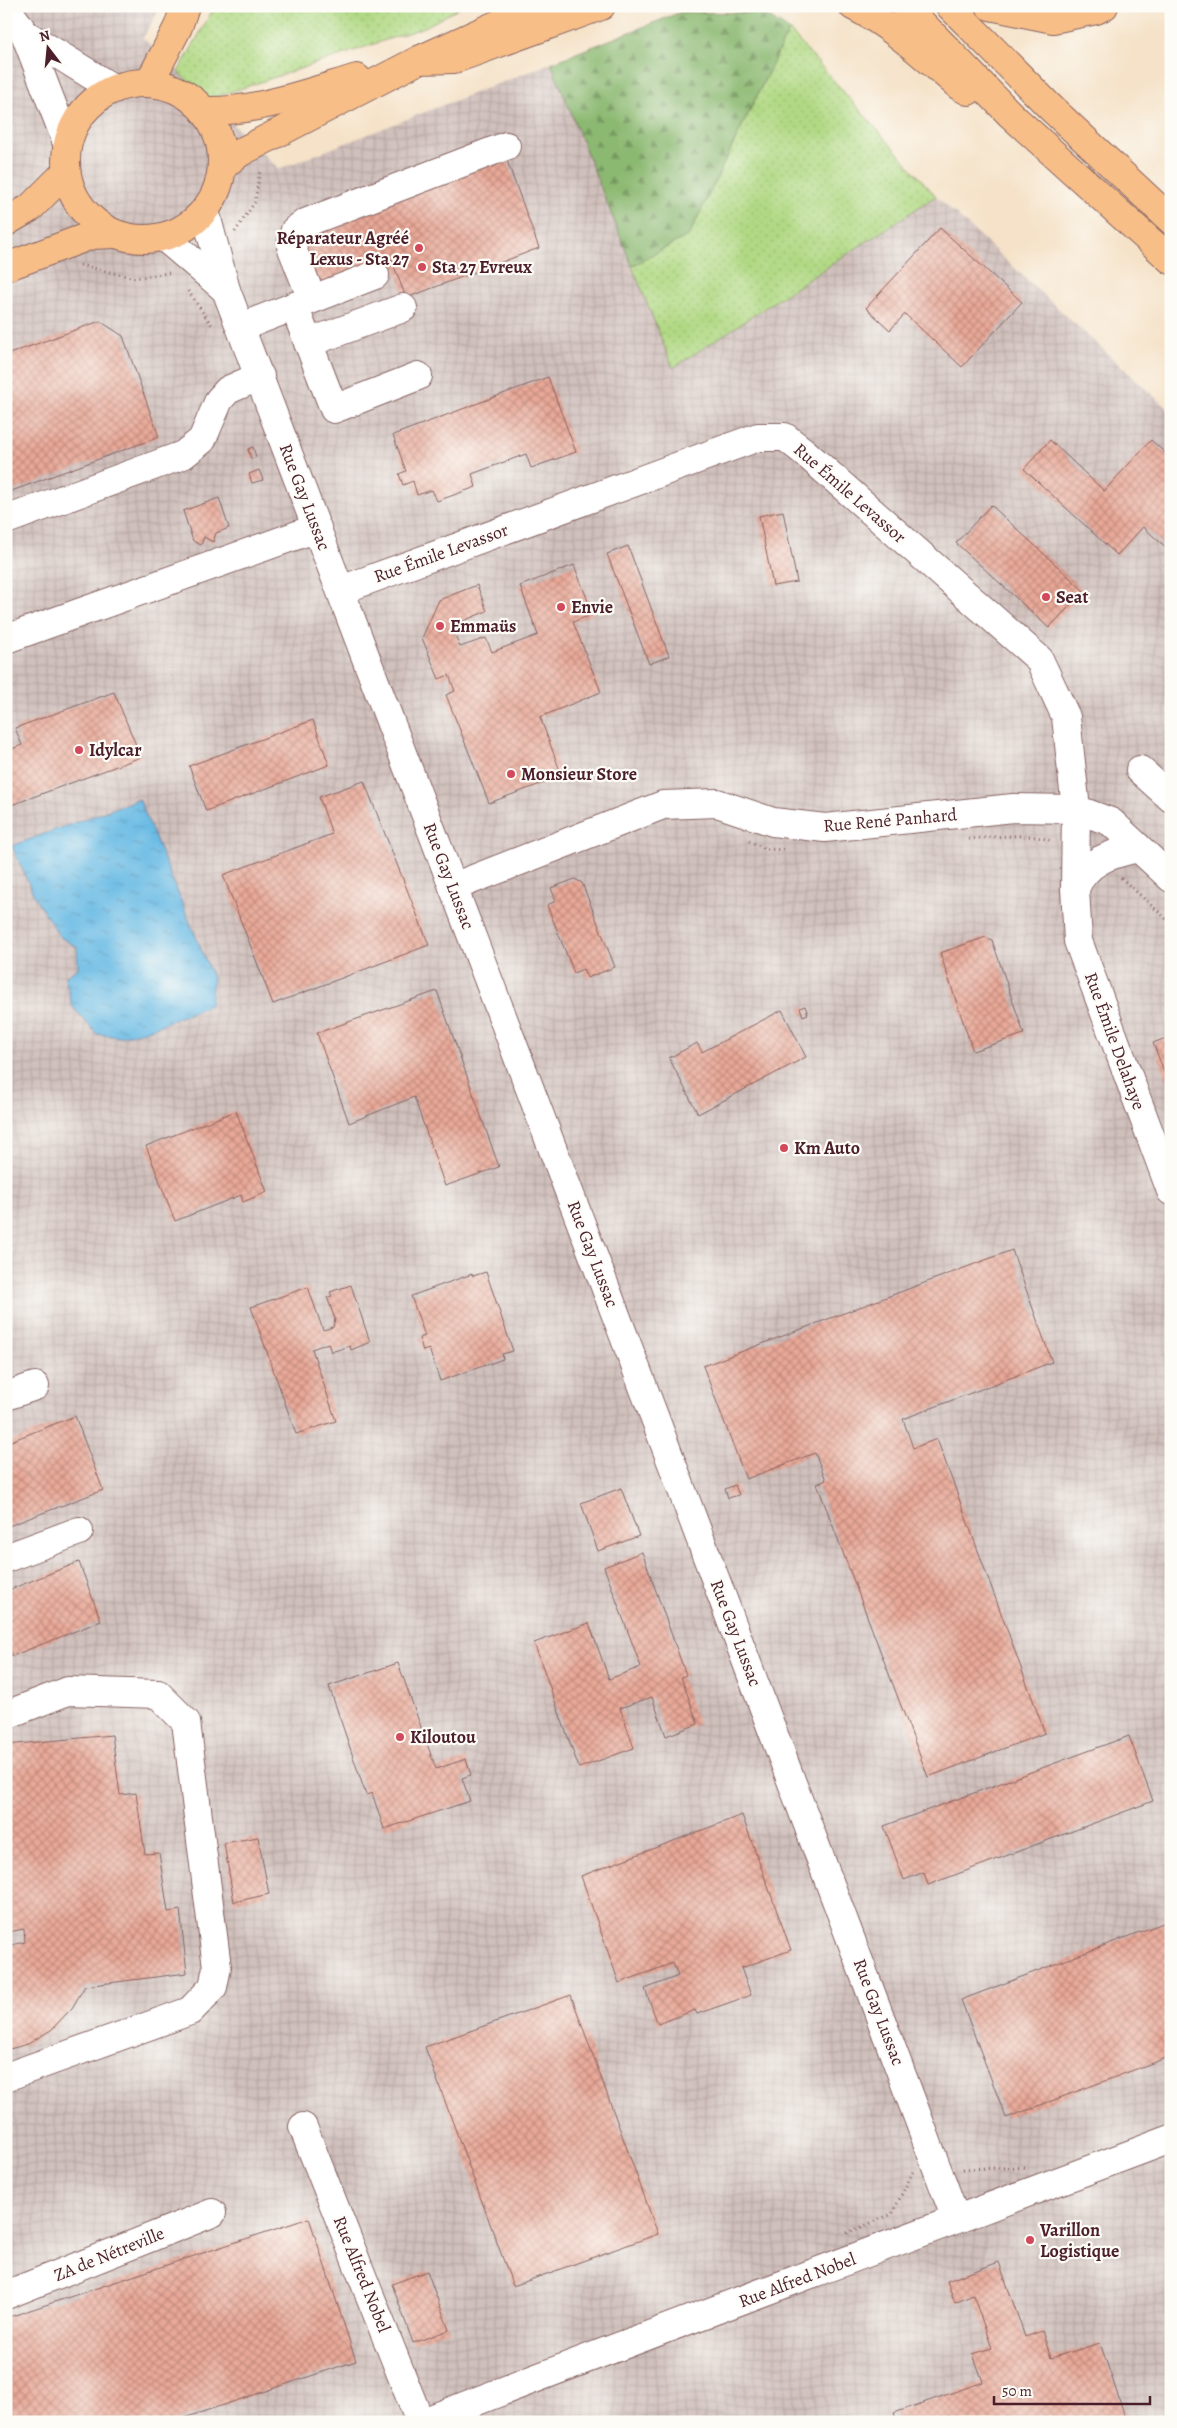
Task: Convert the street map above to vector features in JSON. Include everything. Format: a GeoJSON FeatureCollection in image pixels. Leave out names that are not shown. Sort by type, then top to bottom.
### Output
{"type":"FeatureCollection","features":[{"type":"Feature","properties":{"kind":"main road"},"geometry":{"type":"LineString","coordinates":[[149,83],[178,27],[185,6]]}},
{"type":"Feature","properties":{"kind":"main road"},"geometry":{"type":"LineString","coordinates":[[222,166],[241,152],[419,60],[538,6]]}},
{"type":"Feature","properties":{"kind":"main road"},"geometry":{"type":"LineString","coordinates":[[204,111],[230,111],[286,99],[419,60],[455,59],[601,6]]}},
{"type":"Feature","properties":{"kind":"main road"},"geometry":{"type":"LineString","coordinates":[[853,6],[870,15],[910,44],[959,86],[1011,115]]}},
{"type":"Feature","properties":{"kind":"main road"},"geometry":{"type":"LineString","coordinates":[[905,6],[1011,115],[1171,260]]}},
{"type":"Feature","properties":{"kind":"main road"},"geometry":{"type":"LineString","coordinates":[[950,6],[1051,108],[1171,220]]}},
{"type":"Feature","properties":{"kind":"main road"},"geometry":{"type":"LineString","coordinates":[[990,6],[1053,19],[1096,10],[1104,6]]}},
{"type":"Feature","properties":{"kind":"main road"},"geometry":{"type":"LineString","coordinates":[[6,267],[92,235],[115,234],[139,239],[164,237],[186,227],[204,210],[217,190],[222,166],[221,146],[215,127],[204,111],[188,97],[170,87],[149,83],[131,84],[114,89],[93,102],[77,120],[67,143],[66,172],[71,192],[82,210],[97,224],[115,234]]}},
{"type":"Feature","properties":{"kind":"main road"},"geometry":{"type":"LineString","coordinates":[[6,222],[30,208],[66,172]]}},
{"type":"Feature","properties":{"kind":"street"},"geometry":{"type":"LineString","coordinates":[[6,7],[25,34],[67,143]]}},
{"type":"Feature","properties":{"kind":"street"},"geometry":{"type":"LineString","coordinates":[[25,34],[114,89]]}},
{"type":"Feature","properties":{"kind":"street"},"geometry":{"type":"LineString","coordinates":[[418,376],[334,409],[308,343],[303,303],[292,246],[295,230],[306,222],[506,146]]}},
{"type":"Feature","properties":{"kind":"street","name":"Rue Gay Lussac"},"geometry":{"type":"LineString","coordinates":[[204,210],[226,290],[453,887],[926,2170],[956,2220]]}},
{"type":"Feature","properties":{"kind":"street","name":"Rue Gay Lussac"},"geometry":{"type":"LineString","coordinates":[[164,237],[226,290]]}},
{"type":"Feature","properties":{"kind":"street"},"geometry":{"type":"LineString","coordinates":[[241,327],[375,275]]}},
{"type":"Feature","properties":{"kind":"street"},"geometry":{"type":"LineString","coordinates":[[308,343],[403,308]]}},
{"type":"Feature","properties":{"kind":"street"},"geometry":{"type":"LineString","coordinates":[[6,520],[183,455],[202,440],[219,400],[228,390],[260,376]]}},
{"type":"Feature","properties":{"kind":"street","name":"Rue Émile Levassor"},"geometry":{"type":"LineString","coordinates":[[340,590],[758,437],[785,438],[804,451],[1039,659],[1066,717],[1076,809]]}},
{"type":"Feature","properties":{"kind":"street"},"geometry":{"type":"LineString","coordinates":[[6,639],[317,528]]}},
{"type":"Feature","properties":{"kind":"street"},"geometry":{"type":"LineString","coordinates":[[1140,770],[1171,798]]}},
{"type":"Feature","properties":{"kind":"street","name":"Rue René Panhard"},"geometry":{"type":"LineString","coordinates":[[453,887],[663,805],[717,803],[773,822],[825,828],[1013,808],[1076,809],[1111,822],[1171,878]]}},
{"type":"Feature","properties":{"kind":"street","name":"Rue Émile Delahaye"},"geometry":{"type":"LineString","coordinates":[[1076,809],[1086,855],[1074,888],[1078,941],[1171,1191]]}},
{"type":"Feature","properties":{"kind":"street"},"geometry":{"type":"LineString","coordinates":[[1086,855],[1138,848]]}},
{"type":"Feature","properties":{"kind":"street"},"geometry":{"type":"LineString","coordinates":[[6,1396],[35,1386]]}},
{"type":"Feature","properties":{"kind":"street"},"geometry":{"type":"LineString","coordinates":[[6,1558],[79,1532]]}},
{"type":"Feature","properties":{"kind":"street"},"geometry":{"type":"LineString","coordinates":[[6,1715],[68,1691],[158,1694],[186,1722],[217,1967],[214,1987],[190,2011],[6,2077]]}},
{"type":"Feature","properties":{"kind":"street","name":"Rue Alfred Nobel"},"geometry":{"type":"LineString","coordinates":[[304,2127],[422,2422],[1171,2139]]}},
{"type":"Feature","properties":{"kind":"street","name":"ZA de Nétreville"},"geometry":{"type":"LineString","coordinates":[[6,2296],[212,2213]]}},
{"type":"Feature","properties":{"kind":"path"},"geometry":{"type":"LineString","coordinates":[[52,250],[80,265],[135,278],[175,272]]}},
{"type":"Feature","properties":{"kind":"path"},"geometry":{"type":"LineString","coordinates":[[186,288],[213,328]]}},
{"type":"Feature","properties":{"kind":"path"},"geometry":{"type":"LineString","coordinates":[[963,840],[1002,837],[1043,838],[1086,855],[1113,870],[1171,923]]}},
{"type":"Feature","properties":{"kind":"path"},"geometry":{"type":"LineString","coordinates":[[741,838],[766,849],[791,850]]}},
{"type":"Feature","properties":{"kind":"path"},"geometry":{"type":"LineString","coordinates":[[840,2235],[892,2214],[926,2170],[1033,2167]]}},
{"type":"Feature","properties":{"kind":"shaded area"},"geometry":{"type":"Polygon","coordinates":[[[6,6],[161,6],[143,38],[279,169],[551,63],[673,368],[936,196],[1171,412],[1171,2422],[6,2422],[6,6]]]}},
{"type":"Feature","properties":{"kind":"green space"},"geometry":{"type":"Polygon","coordinates":[[[215,6],[463,6],[425,27],[207,100],[178,72],[215,6]]]}},
{"type":"Feature","properties":{"kind":"green space"},"geometry":{"type":"Polygon","coordinates":[[[681,12],[763,13],[789,30],[689,235],[632,266],[551,63],[681,12]]]}},
{"type":"Feature","properties":{"kind":"green space"},"geometry":{"type":"Polygon","coordinates":[[[789,30],[936,196],[673,368],[632,266],[689,235],[789,30]]]}},
{"type":"Feature","properties":{"kind":"water"},"geometry":{"type":"Polygon","coordinates":[[[139,799],[213,978],[210,1005],[148,1030],[120,1037],[97,1034],[72,1006],[65,977],[78,968],[77,947],[60,937],[35,898],[12,846],[139,799]]]}},
{"type":"Feature","properties":{"kind":"building"},"geometry":{"type":"Polygon","coordinates":[[[506,158],[539,248],[406,298],[391,258],[317,285],[299,236],[506,158]]]}},
{"type":"Feature","properties":{"kind":"building"},"geometry":{"type":"Polygon","coordinates":[[[940,228],[1022,302],[962,367],[905,314],[890,330],[866,308],[940,228]]]}},
{"type":"Feature","properties":{"kind":"building"},"geometry":{"type":"Polygon","coordinates":[[[100,321],[123,336],[159,437],[6,493],[6,355],[100,321]]]}},
{"type":"Feature","properties":{"kind":"building"},"geometry":{"type":"Polygon","coordinates":[[[548,377],[576,452],[531,468],[526,454],[472,474],[476,487],[437,501],[432,490],[417,495],[413,481],[403,485],[399,474],[406,471],[393,435],[548,377]]]}},
{"type":"Feature","properties":{"kind":"building"},"geometry":{"type":"Polygon","coordinates":[[[1050,440],[1104,491],[1151,440],[1171,458],[1171,548],[1169,550],[1143,527],[1117,555],[1024,469],[1050,440]]]}},
{"type":"Feature","properties":{"kind":"building"},"geometry":{"type":"Polygon","coordinates":[[[253,447],[256,457],[251,459],[248,449],[253,447]]]}},
{"type":"Feature","properties":{"kind":"building"},"geometry":{"type":"Polygon","coordinates":[[[259,470],[263,480],[252,483],[249,474],[259,470]]]}},
{"type":"Feature","properties":{"kind":"building"},"geometry":{"type":"Polygon","coordinates":[[[219,498],[229,528],[216,533],[213,542],[204,537],[201,545],[193,541],[183,511],[219,498]]]}},
{"type":"Feature","properties":{"kind":"building"},"geometry":{"type":"Polygon","coordinates":[[[991,505],[1084,591],[1049,628],[956,543],[991,505]]]}},
{"type":"Feature","properties":{"kind":"building"},"geometry":{"type":"Polygon","coordinates":[[[783,511],[797,582],[773,586],[759,516],[783,511]]]}},
{"type":"Feature","properties":{"kind":"building"},"geometry":{"type":"Polygon","coordinates":[[[628,546],[669,656],[649,664],[607,554],[628,546]]]}},
{"type":"Feature","properties":{"kind":"building"},"geometry":{"type":"Polygon","coordinates":[[[574,565],[593,614],[573,622],[601,692],[540,717],[562,776],[489,803],[446,695],[455,691],[449,675],[439,679],[422,638],[439,600],[477,585],[487,611],[461,622],[455,635],[460,647],[486,638],[492,652],[538,635],[520,586],[574,565]]]}},
{"type":"Feature","properties":{"kind":"building"},"geometry":{"type":"Polygon","coordinates":[[[114,692],[141,757],[6,807],[6,751],[22,745],[15,728],[114,692]]]}},
{"type":"Feature","properties":{"kind":"building"},"geometry":{"type":"Polygon","coordinates":[[[313,720],[329,765],[206,811],[189,766],[313,720]]]}},
{"type":"Feature","properties":{"kind":"building"},"geometry":{"type":"Polygon","coordinates":[[[364,781],[429,945],[273,1004],[223,875],[332,834],[319,797],[364,781]]]}},
{"type":"Feature","properties":{"kind":"building"},"geometry":{"type":"Polygon","coordinates":[[[575,879],[582,883],[615,967],[587,978],[583,969],[574,973],[547,905],[556,901],[551,888],[575,879]]]}},
{"type":"Feature","properties":{"kind":"building"},"geometry":{"type":"Polygon","coordinates":[[[986,937],[992,940],[1024,1034],[973,1051],[940,953],[986,937]]]}},
{"type":"Feature","properties":{"kind":"building"},"geometry":{"type":"Polygon","coordinates":[[[437,991],[499,1167],[445,1186],[414,1097],[349,1123],[317,1033],[437,991]]]}},
{"type":"Feature","properties":{"kind":"building"},"geometry":{"type":"Polygon","coordinates":[[[805,1006],[808,1014],[803,1016],[800,1008],[805,1006]]]}},
{"type":"Feature","properties":{"kind":"building"},"geometry":{"type":"Polygon","coordinates":[[[782,1010],[806,1057],[698,1114],[669,1058],[697,1043],[702,1052],[782,1010]]]}},
{"type":"Feature","properties":{"kind":"building"},"geometry":{"type":"Polygon","coordinates":[[[1171,1036],[1171,1089],[1153,1043],[1171,1036]]]}},
{"type":"Feature","properties":{"kind":"building"},"geometry":{"type":"Polygon","coordinates":[[[236,1111],[267,1192],[243,1202],[241,1195],[175,1221],[146,1146],[236,1111]]]}},
{"type":"Feature","properties":{"kind":"building"},"geometry":{"type":"Polygon","coordinates":[[[1012,1250],[1052,1362],[903,1419],[913,1448],[937,1439],[1045,1733],[928,1777],[817,1484],[826,1480],[815,1453],[746,1479],[703,1366],[1012,1250]]]}},
{"type":"Feature","properties":{"kind":"building"},"geometry":{"type":"Polygon","coordinates":[[[486,1272],[513,1351],[502,1354],[503,1359],[440,1381],[429,1349],[423,1351],[419,1338],[425,1336],[411,1296],[472,1274],[473,1276],[486,1272]]]}},
{"type":"Feature","properties":{"kind":"building"},"geometry":{"type":"Polygon","coordinates":[[[351,1285],[370,1342],[351,1350],[350,1346],[331,1352],[328,1343],[312,1349],[336,1421],[296,1434],[251,1307],[308,1287],[323,1330],[333,1327],[335,1319],[327,1297],[332,1296],[330,1292],[351,1285]]]}},
{"type":"Feature","properties":{"kind":"building"},"geometry":{"type":"Polygon","coordinates":[[[75,1416],[103,1490],[6,1527],[6,1443],[75,1416]]]}},
{"type":"Feature","properties":{"kind":"building"},"geometry":{"type":"Polygon","coordinates":[[[735,1485],[739,1495],[728,1498],[725,1489],[735,1485]]]}},
{"type":"Feature","properties":{"kind":"building"},"geometry":{"type":"Polygon","coordinates":[[[621,1488],[639,1536],[598,1551],[581,1503],[621,1488]]]}},
{"type":"Feature","properties":{"kind":"building"},"geometry":{"type":"Polygon","coordinates":[[[642,1552],[686,1675],[681,1677],[698,1724],[666,1736],[652,1697],[620,1708],[634,1748],[579,1768],[534,1643],[589,1623],[609,1679],[641,1667],[604,1567],[642,1552]]]}},
{"type":"Feature","properties":{"kind":"building"},"geometry":{"type":"Polygon","coordinates":[[[79,1562],[101,1621],[12,1656],[6,1640],[6,1591],[79,1562]]]}},
{"type":"Feature","properties":{"kind":"building"},"geometry":{"type":"Polygon","coordinates":[[[398,1663],[436,1769],[466,1759],[471,1775],[462,1778],[470,1801],[384,1829],[372,1793],[366,1795],[329,1686],[398,1663]]]}},
{"type":"Feature","properties":{"kind":"building"},"geometry":{"type":"Polygon","coordinates":[[[112,1735],[120,1795],[136,1793],[145,1854],[159,1853],[168,1912],[180,1910],[187,1973],[85,1986],[72,2008],[51,2030],[28,2044],[6,2050],[6,1946],[25,1942],[24,1929],[8,1932],[6,1745],[112,1735]]]}},
{"type":"Feature","properties":{"kind":"building"},"geometry":{"type":"Polygon","coordinates":[[[1129,1736],[1153,1801],[928,1885],[924,1872],[904,1880],[884,1826],[1129,1736]]]}},
{"type":"Feature","properties":{"kind":"building"},"geometry":{"type":"Polygon","coordinates":[[[742,1815],[791,1950],[741,1968],[751,1995],[697,2014],[695,2010],[658,2024],[645,1989],[678,1976],[673,1963],[619,1983],[581,1876],[742,1815]]]}},
{"type":"Feature","properties":{"kind":"building"},"geometry":{"type":"Polygon","coordinates":[[[258,1837],[269,1894],[234,1902],[224,1843],[258,1837]]]}},
{"type":"Feature","properties":{"kind":"building"},"geometry":{"type":"Polygon","coordinates":[[[1171,1920],[1171,2056],[1006,2118],[961,2000],[1171,1920]]]}},
{"type":"Feature","properties":{"kind":"building"},"geometry":{"type":"Polygon","coordinates":[[[571,1995],[658,2234],[513,2286],[425,2047],[571,1995]]]}},
{"type":"Feature","properties":{"kind":"building"},"geometry":{"type":"Polygon","coordinates":[[[309,2218],[356,2361],[172,2422],[6,2422],[6,2318],[309,2218]]]}},
{"type":"Feature","properties":{"kind":"building"},"geometry":{"type":"Polygon","coordinates":[[[999,2262],[1025,2337],[1042,2331],[1051,2358],[1100,2343],[1127,2422],[897,2422],[894,2413],[983,2382],[973,2354],[992,2348],[973,2295],[955,2303],[947,2281],[999,2262]]]}},
{"type":"Feature","properties":{"kind":"building"},"geometry":{"type":"Polygon","coordinates":[[[427,2271],[449,2330],[413,2343],[392,2284],[427,2271]]]}},
{"type":"Feature","properties":{"kind":"place","name":"Réparateur Agréé Lexus - Sta 27"},"geometry":{"type":"Point","coordinates":[419,248]}},
{"type":"Feature","properties":{"kind":"place","name":"Sta 27 Evreux"},"geometry":{"type":"Point","coordinates":[422,267]}},
{"type":"Feature","properties":{"kind":"place","name":"Seat"},"geometry":{"type":"Point","coordinates":[1046,597]}},
{"type":"Feature","properties":{"kind":"place","name":"Envie"},"geometry":{"type":"Point","coordinates":[561,607]}},
{"type":"Feature","properties":{"kind":"place","name":"Emmaüs"},"geometry":{"type":"Point","coordinates":[440,626]}},
{"type":"Feature","properties":{"kind":"place","name":"Idylcar"},"geometry":{"type":"Point","coordinates":[79,750]}},
{"type":"Feature","properties":{"kind":"place","name":"Monsieur Store"},"geometry":{"type":"Point","coordinates":[511,774]}},
{"type":"Feature","properties":{"kind":"place","name":"Km Auto"},"geometry":{"type":"Point","coordinates":[784,1148]}},
{"type":"Feature","properties":{"kind":"place","name":"Kiloutou"},"geometry":{"type":"Point","coordinates":[400,1737]}},
{"type":"Feature","properties":{"kind":"place","name":"Varillon Logistique"},"geometry":{"type":"Point","coordinates":[1030,2240]}}]}
